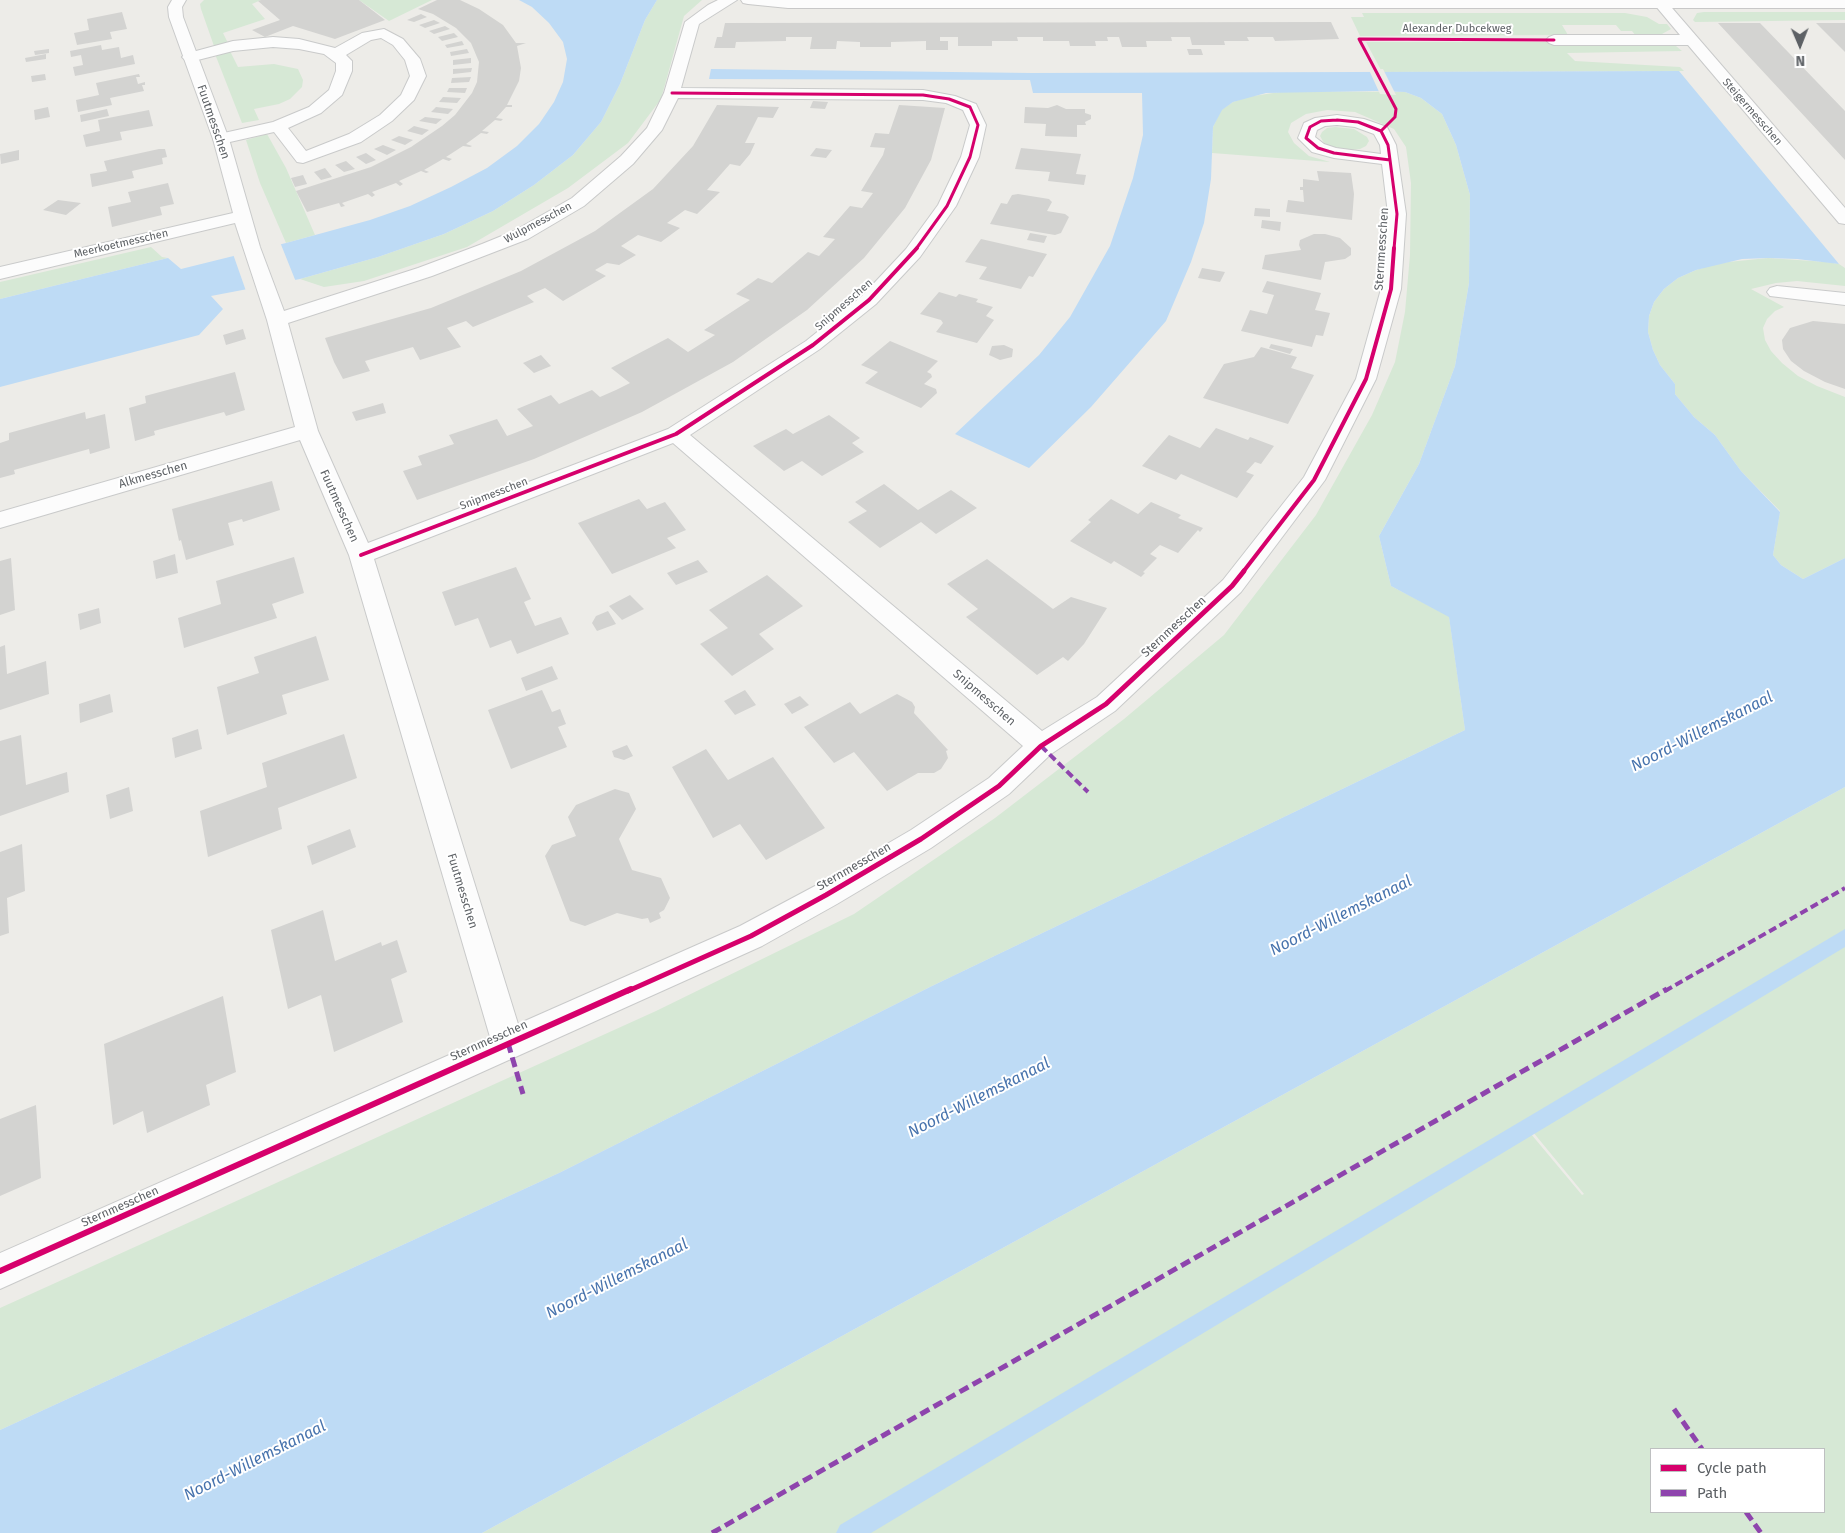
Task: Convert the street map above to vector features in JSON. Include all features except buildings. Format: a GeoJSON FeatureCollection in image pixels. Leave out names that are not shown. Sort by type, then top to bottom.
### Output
{"type":"FeatureCollection","features":[{"type":"Feature","properties":{"kind":"street","name":"Fuutmesschen"},"geometry":{"type":"LineString","coordinates":[[179,0],[175,8],[176,17],[221,139],[251,247],[268,289],[307,431],[361,555],[508,1043]]}},
{"type":"Feature","properties":{"kind":"street","name":"Wulpmesschen"},"geometry":{"type":"LineString","coordinates":[[277,320],[425,272],[521,235],[578,202],[637,149],[654,130],[672,92],[692,22],[712,8],[730,0]]}},
{"type":"Feature","properties":{"kind":"street","name":"Alexander Dubcekweg"},"geometry":{"type":"LineString","coordinates":[[748,0],[788,4],[1121,2],[1845,4]]}},
{"type":"Feature","properties":{"kind":"street","name":"Steigermesschen"},"geometry":{"type":"LineString","coordinates":[[1660,4],[1845,219]]}},
{"type":"Feature","properties":{"kind":"street"},"geometry":{"type":"LineString","coordinates":[[278,126],[303,158],[355,138],[386,118],[408,97],[418,76],[408,53],[398,42],[384,33],[367,36],[336,54]]}},
{"type":"Feature","properties":{"kind":"street"},"geometry":{"type":"LineString","coordinates":[[1554,40],[1692,40]]}},
{"type":"Feature","properties":{"kind":"street"},"geometry":{"type":"LineString","coordinates":[[190,57],[233,46],[272,42],[299,44],[336,54],[344,61],[344,71],[336,92],[315,110],[278,126],[221,139]]}},
{"type":"Feature","properties":{"kind":"street","name":"Snipmesschen"},"geometry":{"type":"LineString","coordinates":[[361,555],[676,434],[813,345],[869,300],[913,253],[947,206],[970,157],[978,124],[970,107],[949,99],[923,95],[672,92]]}},
{"type":"Feature","properties":{"kind":"street","name":"Sternmesschen"},"geometry":{"type":"LineString","coordinates":[[0,1271],[751,936],[826,895],[921,839],[999,786],[1040,746],[1106,704],[1232,586],[1314,480],[1366,379],[1391,289],[1397,214],[1390,160]]}},
{"type":"Feature","properties":{"kind":"street","name":"Meerkoetmesschen"},"geometry":{"type":"LineString","coordinates":[[0,273],[243,216]]}},
{"type":"Feature","properties":{"kind":"street"},"geometry":{"type":"LineString","coordinates":[[1777,292],[1845,299]]}},
{"type":"Feature","properties":{"kind":"street","name":"Alkmesschen"},"geometry":{"type":"LineString","coordinates":[[0,520],[307,431]]}},
{"type":"Feature","properties":{"kind":"street","name":"Snipmesschen"},"geometry":{"type":"LineString","coordinates":[[676,434],[1040,746]]}},
{"type":"Feature","properties":{"kind":"green space"},"geometry":{"type":"Polygon","coordinates":[[[204,0],[261,0],[252,4],[265,19],[223,33],[228,43],[214,46],[201,9],[200,4],[204,0]]]}},
{"type":"Feature","properties":{"kind":"green space"},"geometry":{"type":"Polygon","coordinates":[[[359,0],[432,0],[389,21],[359,0]]]}},
{"type":"Feature","properties":{"kind":"green space"},"geometry":{"type":"Polygon","coordinates":[[[657,0],[702,0],[684,16],[661,99],[628,143],[568,188],[467,247],[364,281],[324,287],[300,279],[378,257],[444,234],[493,211],[534,185],[573,155],[601,122],[620,84],[645,20],[657,0]]]}},
{"type":"Feature","properties":{"kind":"green space"},"geometry":{"type":"Polygon","coordinates":[[[1845,12],[1845,20],[1695,22],[1693,20],[1697,13],[1845,12]]]}},
{"type":"Feature","properties":{"kind":"green space"},"geometry":{"type":"Polygon","coordinates":[[[1362,13],[1625,13],[1647,17],[1659,24],[1667,24],[1671,29],[1662,34],[1636,36],[1632,31],[1621,31],[1616,25],[1562,25],[1568,35],[1360,36],[1351,17],[1364,17],[1362,13]]]}},
{"type":"Feature","properties":{"kind":"green space"},"geometry":{"type":"Polygon","coordinates":[[[1366,42],[1547,42],[1553,45],[1669,44],[1676,46],[1682,51],[1567,53],[1575,61],[1680,67],[1684,71],[1382,72],[1366,42]]]}},
{"type":"Feature","properties":{"kind":"green space"},"geometry":{"type":"Polygon","coordinates":[[[230,51],[238,67],[274,64],[298,69],[303,80],[302,87],[290,99],[279,104],[254,109],[259,120],[242,123],[215,54],[230,51]]]}},
{"type":"Feature","properties":{"kind":"green space"},"geometry":{"type":"Polygon","coordinates":[[[1286,91],[1405,92],[1421,98],[1442,114],[1456,145],[1470,195],[1469,283],[1455,366],[1419,464],[1379,536],[1391,586],[1449,616],[1465,730],[932,986],[559,1173],[0,1430],[0,1308],[656,1011],[854,914],[995,818],[1124,719],[1224,635],[1316,515],[1372,415],[1395,362],[1405,312],[1410,255],[1411,183],[1406,147],[1394,129],[1355,112],[1327,110],[1306,114],[1291,123],[1288,132],[1294,143],[1309,156],[1330,162],[1212,153],[1213,127],[1221,110],[1233,102],[1247,97],[1286,91]]]}},
{"type":"Feature","properties":{"kind":"green space"},"geometry":{"type":"Polygon","coordinates":[[[1327,128],[1354,129],[1367,137],[1369,141],[1366,146],[1360,149],[1351,150],[1332,147],[1324,143],[1320,136],[1327,128]]]}},
{"type":"Feature","properties":{"kind":"green space"},"geometry":{"type":"Polygon","coordinates":[[[267,134],[286,168],[315,235],[286,243],[260,183],[246,140],[267,134]]]}},
{"type":"Feature","properties":{"kind":"green space"},"geometry":{"type":"Polygon","coordinates":[[[151,247],[162,257],[168,258],[0,299],[0,282],[151,247]]]}},
{"type":"Feature","properties":{"kind":"green space"},"geometry":{"type":"Polygon","coordinates":[[[1768,258],[1827,262],[1839,264],[1845,268],[1845,286],[1797,281],[1776,283],[1751,289],[1784,307],[1775,311],[1767,319],[1763,328],[1765,340],[1771,351],[1798,376],[1845,397],[1845,558],[1803,579],[1781,565],[1773,555],[1780,511],[1741,471],[1715,435],[1694,417],[1675,394],[1675,384],[1660,365],[1648,332],[1649,316],[1654,302],[1664,289],[1678,278],[1718,263],[1768,258]]]}},
{"type":"Feature","properties":{"kind":"green space"},"geometry":{"type":"Polygon","coordinates":[[[1845,787],[1845,1533],[482,1533],[1845,787]],[[1528,1126],[1526,1128],[1582,1195],[1584,1194],[1528,1126]]]}},
{"type":"Feature","properties":{"kind":"water"},"geometry":{"type":"Polygon","coordinates":[[[519,0],[657,0],[645,20],[620,84],[601,122],[573,155],[534,185],[493,211],[444,234],[378,257],[300,279],[211,296],[223,309],[199,335],[0,387],[0,299],[168,258],[181,269],[370,220],[410,206],[451,187],[487,168],[517,146],[539,124],[554,102],[563,82],[567,59],[563,42],[549,23],[532,7],[519,0]]]}},
{"type":"Feature","properties":{"kind":"water","name":"Noord-Willemskanaal"},"geometry":{"type":"Polygon","coordinates":[[[711,69],[1032,73],[1679,71],[1839,264],[1797,259],[1742,259],[1696,270],[1678,278],[1664,289],[1654,302],[1649,316],[1648,332],[1660,365],[1675,384],[1675,394],[1694,417],[1715,435],[1741,471],[1780,512],[1773,555],[1781,565],[1803,579],[1845,558],[1845,787],[482,1533],[0,1533],[0,1430],[559,1173],[932,986],[1465,730],[1449,617],[1391,586],[1379,536],[1419,464],[1455,366],[1469,283],[1470,195],[1456,145],[1442,114],[1421,98],[1405,92],[1375,91],[1266,93],[1233,102],[1222,110],[1213,127],[1211,179],[1204,223],[1191,262],[1166,321],[1091,407],[1029,468],[955,434],[1039,355],[1070,317],[1110,246],[1133,178],[1143,135],[1142,93],[1033,93],[1030,80],[709,79],[711,69]]]}},
{"type":"Feature","properties":{"kind":"pier"},"geometry":{"type":"Polygon","coordinates":[[[1383,69],[1396,95],[1380,94],[1369,70],[1383,69]]]}},
{"type":"Feature","properties":{"kind":"pier"},"geometry":{"type":"Polygon","coordinates":[[[280,242],[296,282],[246,291],[233,254],[280,242]]]}},
{"type":"Feature","properties":{"kind":"waterway"},"geometry":{"type":"LineString","coordinates":[[848,1533],[1845,937]]}},
{"type":"Feature","properties":{"kind":"marked path"},"geometry":{"type":"LineString","coordinates":[[1041,746],[1088,792]]}},
{"type":"Feature","properties":{"kind":"marked path"},"geometry":{"type":"LineString","coordinates":[[712,1533],[1845,888]]}},
{"type":"Feature","properties":{"kind":"marked path"},"geometry":{"type":"LineString","coordinates":[[508,1043],[523,1094]]}},
{"type":"Feature","properties":{"kind":"marked path"},"geometry":{"type":"LineString","coordinates":[[1674,1409],[1701,1448]]}},
{"type":"Feature","properties":{"kind":"marked path"},"geometry":{"type":"LineString","coordinates":[[1747,1513],[1761,1533]]}},
{"type":"Feature","properties":{"kind":"cycle path"},"geometry":{"type":"LineString","coordinates":[[1381,131],[1395,117],[1396,109],[1359,39],[1554,40]]}},
{"type":"Feature","properties":{"kind":"cycle path"},"geometry":{"type":"LineString","coordinates":[[361,555],[676,434],[813,345],[869,300],[913,253],[947,206],[970,157],[978,125],[970,107],[949,99],[923,95],[672,93]]}},
{"type":"Feature","properties":{"kind":"cycle path"},"geometry":{"type":"LineString","coordinates":[[0,1271],[751,936],[826,895],[921,839],[999,786],[1041,746],[1106,704],[1232,586],[1314,480],[1366,379],[1391,289],[1397,214],[1390,160],[1388,145],[1381,131],[1358,122],[1321,121],[1310,127],[1306,138],[1318,148],[1334,153],[1390,160]]}}]}
